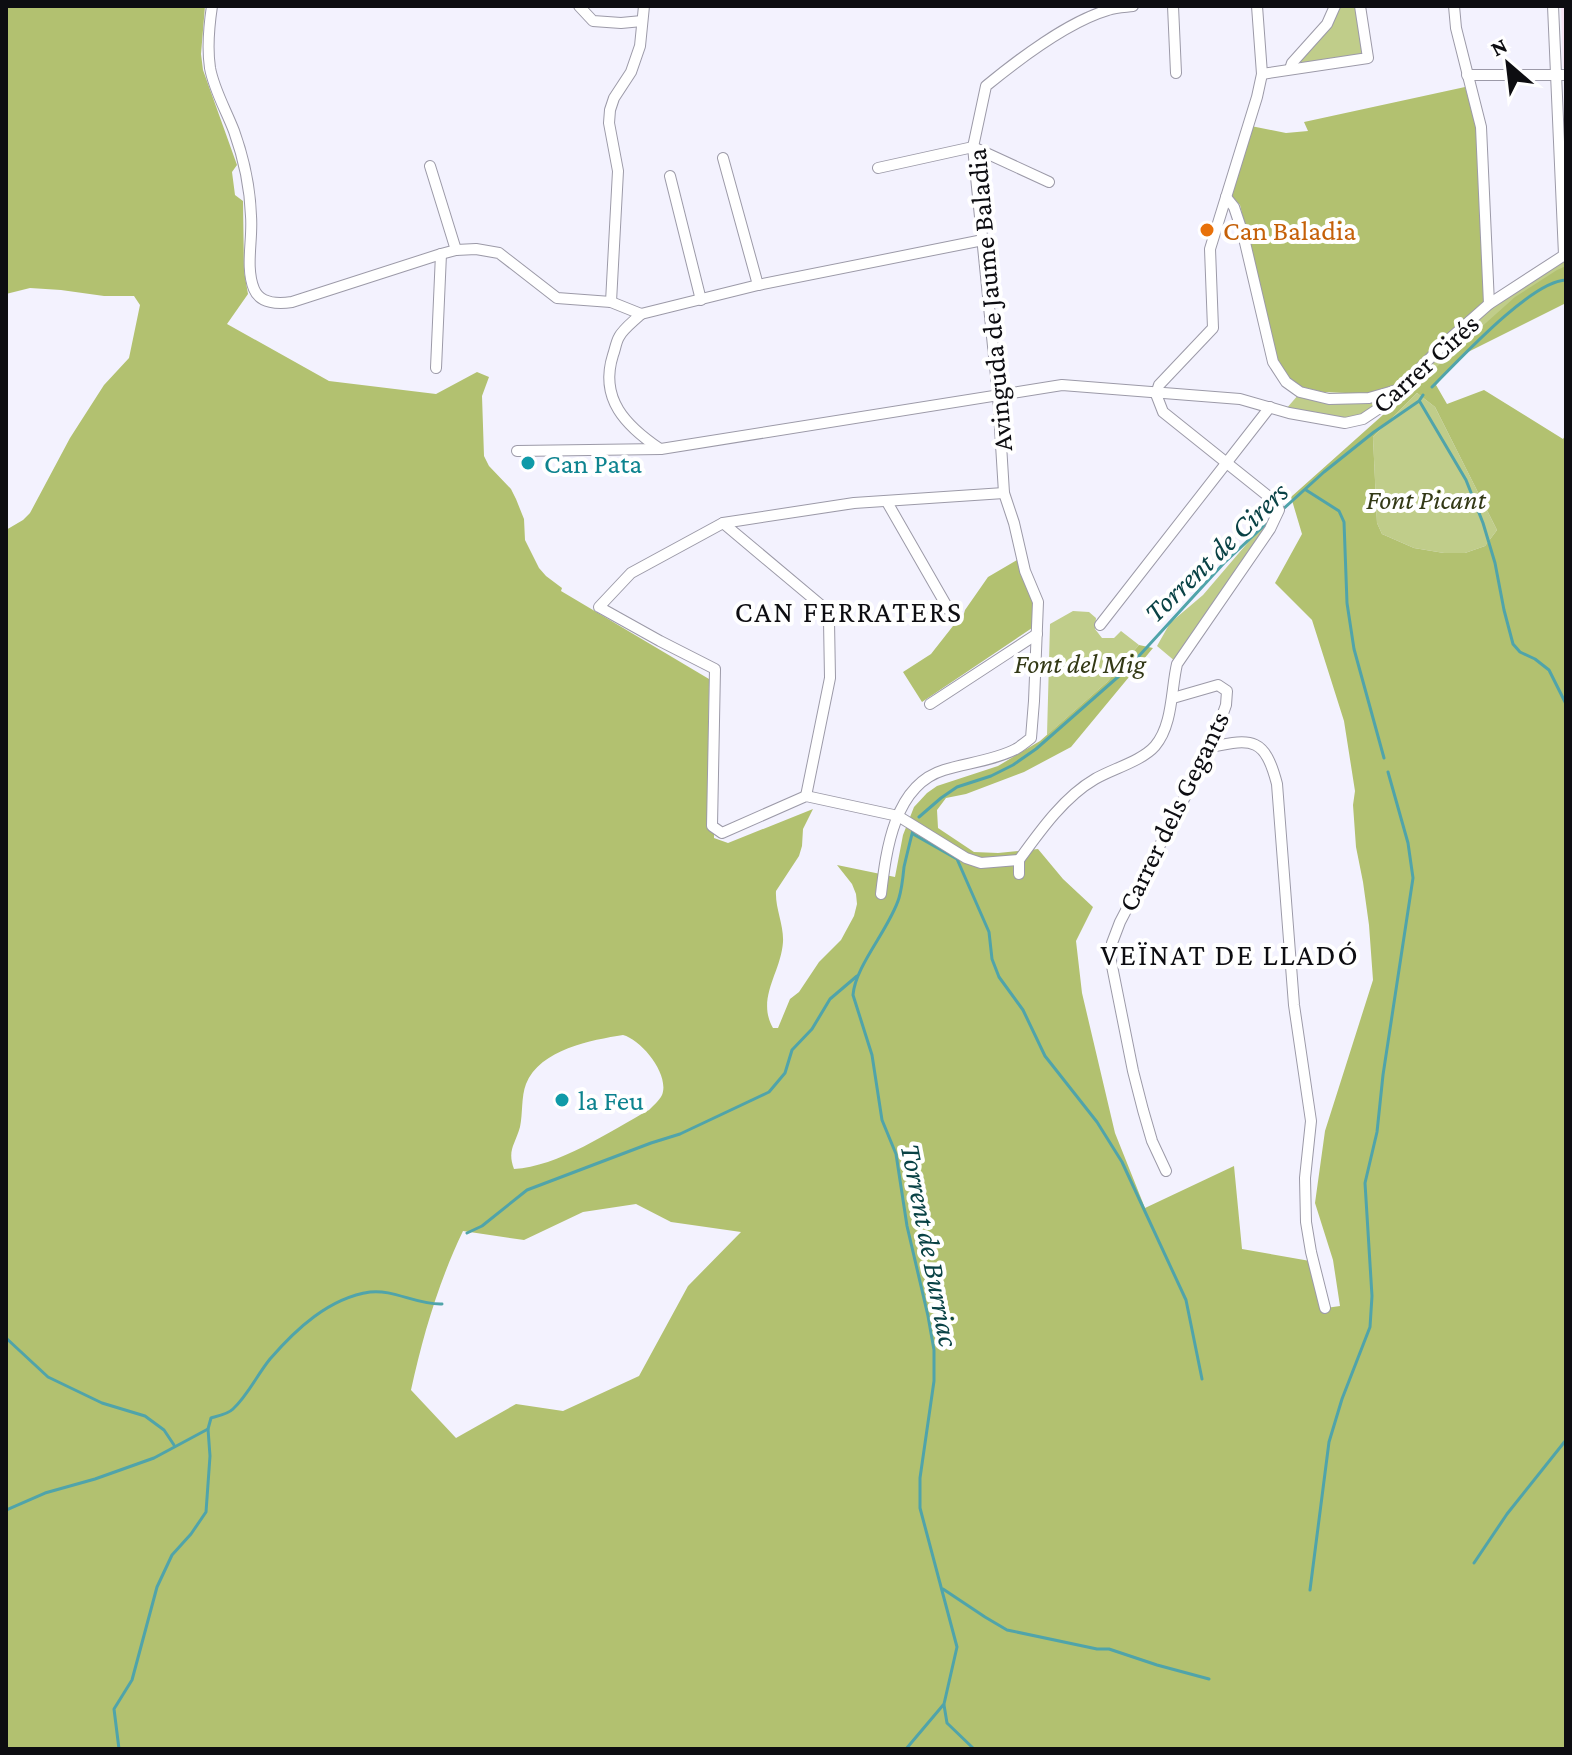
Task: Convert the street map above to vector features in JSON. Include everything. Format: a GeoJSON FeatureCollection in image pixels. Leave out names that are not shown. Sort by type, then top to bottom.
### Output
{"type":"FeatureCollection","features":[{"type":"Feature","properties":{"kind":"street"},"geometry":{"type":"LineString","coordinates":[[212,6],[209,64],[245,165],[251,215],[251,274],[258,295],[283,304],[441,254],[476,249],[499,253],[557,298],[611,302],[641,314]]}},
{"type":"Feature","properties":{"kind":"street"},"geometry":{"type":"LineString","coordinates":[[579,6],[593,21],[642,21]]}},
{"type":"Feature","properties":{"kind":"street"},"geometry":{"type":"LineString","coordinates":[[611,302],[618,171],[609,123],[610,110],[631,72],[640,46],[644,6]]}},
{"type":"Feature","properties":{"kind":"street","name":"Avinguda de Jaume Baladia"},"geometry":{"type":"LineString","coordinates":[[898,816],[914,789],[927,778],[1015,749],[1031,738],[1038,602],[1025,571],[1004,493],[998,396],[973,147],[986,86],[1026,54],[1077,23],[1108,10],[1133,6]]}},
{"type":"Feature","properties":{"kind":"street"},"geometry":{"type":"LineString","coordinates":[[1173,6],[1176,73]]}},
{"type":"Feature","properties":{"kind":"street"},"geometry":{"type":"LineString","coordinates":[[1019,874],[1019,860],[1063,805],[1092,780],[1155,746],[1173,698],[1177,664],[1270,529],[1279,510],[1273,500],[1163,412],[1156,394],[1159,385],[1213,328],[1210,249],[1262,74],[1257,6]]}},
{"type":"Feature","properties":{"kind":"street"},"geometry":{"type":"LineString","coordinates":[[1290,69],[1327,24],[1335,6]]}},
{"type":"Feature","properties":{"kind":"street"},"geometry":{"type":"LineString","coordinates":[[1262,74],[1368,58],[1360,6]]}},
{"type":"Feature","properties":{"kind":"street"},"geometry":{"type":"LineString","coordinates":[[1454,6],[1456,28],[1481,127],[1489,304]]}},
{"type":"Feature","properties":{"kind":"street"},"geometry":{"type":"LineString","coordinates":[[1553,6],[1561,74],[1565,255]]}},
{"type":"Feature","properties":{"kind":"street"},"geometry":{"type":"LineString","coordinates":[[1467,75],[1561,74]]}},
{"type":"Feature","properties":{"kind":"street"},"geometry":{"type":"LineString","coordinates":[[878,168],[973,147],[1049,182]]}},
{"type":"Feature","properties":{"kind":"street"},"geometry":{"type":"LineString","coordinates":[[723,158],[758,285]]}},
{"type":"Feature","properties":{"kind":"street"},"geometry":{"type":"LineString","coordinates":[[430,166],[456,250]]}},
{"type":"Feature","properties":{"kind":"street"},"geometry":{"type":"LineString","coordinates":[[670,176],[701,300]]}},
{"type":"Feature","properties":{"kind":"street"},"geometry":{"type":"LineString","coordinates":[[1226,197],[1234,207],[1243,234],[1273,362],[1286,382],[1300,392],[1329,399],[1369,398],[1401,389]]}},
{"type":"Feature","properties":{"kind":"street"},"geometry":{"type":"LineString","coordinates":[[661,449],[640,436],[621,417],[612,399],[608,370],[619,337],[641,314],[758,285],[983,240]]}},
{"type":"Feature","properties":{"kind":"street"},"geometry":{"type":"LineString","coordinates":[[436,368],[441,254]]}},
{"type":"Feature","properties":{"kind":"street","name":"Carrer Cirés"},"geometry":{"type":"LineString","coordinates":[[517,451],[661,449],[1062,385],[1240,399],[1289,413],[1345,423],[1363,419],[1384,405],[1446,342],[1489,304],[1565,255]]}},
{"type":"Feature","properties":{"kind":"street"},"geometry":{"type":"LineString","coordinates":[[1100,625],[1270,407]]}},
{"type":"Feature","properties":{"kind":"street"},"geometry":{"type":"LineString","coordinates":[[1004,493],[854,503],[723,523],[631,573],[599,607],[715,669],[712,826],[722,833],[806,796],[898,816],[966,858],[981,863],[1019,860]]}},
{"type":"Feature","properties":{"kind":"street"},"geometry":{"type":"LineString","coordinates":[[887,502],[953,617]]}},
{"type":"Feature","properties":{"kind":"street"},"geometry":{"type":"LineString","coordinates":[[723,523],[822,606],[829,621],[830,678],[806,796]]}},
{"type":"Feature","properties":{"kind":"street"},"geometry":{"type":"LineString","coordinates":[[930,704],[1037,634]]}},
{"type":"Feature","properties":{"kind":"street","name":"Carrer dels Gegants"},"geometry":{"type":"LineString","coordinates":[[1166,1171],[1152,1141],[1133,1071],[1111,961],[1112,943],[1120,922],[1211,747],[1226,705],[1227,691],[1218,685],[1173,698]]}},
{"type":"Feature","properties":{"kind":"street"},"geometry":{"type":"LineString","coordinates":[[1211,747],[1241,741],[1258,745],[1272,766],[1277,784],[1294,1005],[1311,1121],[1305,1178],[1306,1222],[1325,1308]]}},
{"type":"Feature","properties":{"kind":"street"},"geometry":{"type":"LineString","coordinates":[[881,894],[885,859],[898,816]]}},
{"type":"Feature","properties":{"kind":"shaded area"},"geometry":{"type":"Polygon","coordinates":[[[1561,6],[1566,6],[1566,68],[1563,68],[1561,6]]]}},
{"type":"Feature","properties":{"kind":"green space"},"geometry":{"type":"Polygon","coordinates":[[[6,6],[205,6],[201,54],[203,70],[237,165],[232,172],[235,195],[243,201],[244,271],[248,294],[227,324],[329,381],[436,394],[477,372],[489,377],[482,396],[484,456],[516,499],[524,519],[525,540],[539,568],[562,588],[561,591],[709,679],[708,821],[714,824],[714,838],[728,843],[813,809],[803,829],[799,856],[776,891],[783,942],[768,996],[768,1017],[773,1028],[778,1028],[790,999],[841,940],[854,916],[856,894],[837,865],[895,877],[903,835],[914,807],[927,793],[937,786],[998,766],[1040,741],[1107,682],[1139,645],[1153,648],[1071,747],[1024,772],[966,794],[946,798],[937,810],[938,828],[974,852],[1038,849],[1063,879],[1093,907],[1076,941],[1082,993],[1115,1133],[1145,1208],[1234,1166],[1242,1249],[1310,1261],[1326,1308],[1340,1306],[1333,1260],[1315,1203],[1325,1131],[1373,980],[1369,925],[1356,847],[1355,791],[1344,721],[1312,620],[1275,583],[1302,534],[1291,497],[1515,297],[1566,266],[1566,303],[1462,355],[1436,385],[1447,404],[1484,390],[1563,439],[1566,434],[1566,1749],[6,1749],[6,530],[30,513],[70,438],[104,385],[129,358],[140,305],[134,296],[104,296],[61,290],[30,288],[6,294],[6,6]],[[1417,393],[1373,437],[1377,523],[1382,534],[1414,548],[1465,553],[1485,546],[1497,530],[1435,407],[1417,393]],[[623,1035],[582,1043],[543,1062],[526,1084],[520,1127],[512,1152],[514,1169],[548,1162],[583,1147],[649,1110],[662,1095],[662,1078],[653,1059],[630,1038],[623,1035]],[[636,1204],[583,1212],[524,1240],[463,1231],[432,1309],[411,1390],[456,1438],[516,1404],[563,1411],[639,1376],[688,1286],[741,1232],[671,1222],[636,1204]]]}},
{"type":"Feature","properties":{"kind":"green space"},"geometry":{"type":"Polygon","coordinates":[[[1339,6],[1356,9],[1363,49],[1360,56],[1302,65],[1300,60],[1339,6]]]}},
{"type":"Feature","properties":{"kind":"green space"},"geometry":{"type":"Polygon","coordinates":[[[1465,87],[1477,128],[1484,302],[1400,384],[1367,394],[1323,392],[1302,387],[1290,380],[1276,359],[1240,205],[1230,194],[1251,126],[1286,133],[1308,131],[1304,122],[1465,87]]]}},
{"type":"Feature","properties":{"kind":"green space"},"geometry":{"type":"Polygon","coordinates":[[[1566,256],[1566,298],[1458,354],[1420,388],[1403,388],[1492,304],[1566,256]]]}},
{"type":"Feature","properties":{"kind":"green space","name":"Font Picant"},"geometry":{"type":"Polygon","coordinates":[[[1417,393],[1435,407],[1497,530],[1485,546],[1465,553],[1414,548],[1382,534],[1377,523],[1373,437],[1417,393]]]}},
{"type":"Feature","properties":{"kind":"green space"},"geometry":{"type":"Polygon","coordinates":[[[1299,394],[1328,401],[1393,394],[1362,416],[1343,421],[1286,409],[1299,394]]]}},
{"type":"Feature","properties":{"kind":"green space"},"geometry":{"type":"Polygon","coordinates":[[[1272,518],[1176,662],[1157,646],[1170,623],[1203,595],[1272,518]]]}},
{"type":"Feature","properties":{"kind":"green space","name":"CAN FERRATERS"},"geometry":{"type":"Polygon","coordinates":[[[1017,560],[1033,602],[1032,628],[922,702],[903,672],[931,654],[953,626],[961,624],[965,610],[988,577],[1017,560]]]}},
{"type":"Feature","properties":{"kind":"green space","name":"Font del Mig"},"geometry":{"type":"Polygon","coordinates":[[[1073,611],[1089,612],[1096,618],[1095,629],[1102,638],[1114,638],[1121,631],[1139,645],[1107,682],[1047,735],[1050,624],[1073,611]]]}},
{"type":"Feature","properties":{"kind":"waterway","name":"Torrent de Cirers"},"geometry":{"type":"LineString","coordinates":[[1432,387],[1515,307],[1534,293],[1566,280]]}},
{"type":"Feature","properties":{"kind":"waterway","name":"Torrent de Cirers"},"geometry":{"type":"LineString","coordinates":[[1282,510],[1324,472],[1423,395]]}},
{"type":"Feature","properties":{"kind":"waterway"},"geometry":{"type":"LineString","coordinates":[[1420,402],[1466,480],[1483,523],[1513,644],[1549,670],[1566,704]]}},
{"type":"Feature","properties":{"kind":"waterway"},"geometry":{"type":"LineString","coordinates":[[1306,490],[1339,511],[1344,522],[1347,603],[1354,649],[1384,758]]}},
{"type":"Feature","properties":{"kind":"waterway","name":"Torrent de Cirers"},"geometry":{"type":"LineString","coordinates":[[919,817],[957,787],[991,776],[1036,749],[1127,669],[1224,563],[1270,520]]}},
{"type":"Feature","properties":{"kind":"waterway"},"geometry":{"type":"LineString","coordinates":[[1310,1590],[1329,1442],[1370,1327],[1372,1296],[1365,1183],[1377,1132],[1413,878],[1408,843],[1388,772]]}},
{"type":"Feature","properties":{"kind":"waterway","name":"Torrent de Burriac"},"geometry":{"type":"LineString","coordinates":[[906,1749],[944,1704],[957,1647],[920,1508],[920,1478],[934,1381],[934,1350],[907,1226],[896,1154],[882,1120],[872,1055],[853,995],[866,959],[895,910],[913,830]]}},
{"type":"Feature","properties":{"kind":"waterway"},"geometry":{"type":"LineString","coordinates":[[913,834],[957,859],[989,932],[992,959],[999,977],[1023,1010],[1045,1056],[1097,1122],[1122,1162],[1186,1300],[1202,1379]]}},
{"type":"Feature","properties":{"kind":"waterway"},"geometry":{"type":"LineString","coordinates":[[467,1233],[482,1226],[527,1190],[680,1134],[769,1092],[785,1073],[792,1050],[812,1029],[830,999],[857,976]]}},
{"type":"Feature","properties":{"kind":"waterway"},"geometry":{"type":"LineString","coordinates":[[119,1749],[114,1709],[132,1680],[157,1587],[172,1555],[206,1512],[210,1456],[208,1429],[211,1418],[233,1409],[270,1359],[291,1337],[314,1316],[341,1301],[355,1295],[379,1292],[442,1304]]}},
{"type":"Feature","properties":{"kind":"waterway"},"geometry":{"type":"LineString","coordinates":[[6,1338],[48,1377],[102,1403],[145,1416],[164,1430],[174,1445]]}},
{"type":"Feature","properties":{"kind":"waterway"},"geometry":{"type":"LineString","coordinates":[[6,1510],[45,1493],[154,1458],[208,1429]]}},
{"type":"Feature","properties":{"kind":"waterway"},"geometry":{"type":"LineString","coordinates":[[1474,1563],[1507,1514],[1566,1440]]}},
{"type":"Feature","properties":{"kind":"waterway"},"geometry":{"type":"LineString","coordinates":[[943,1589],[1007,1630],[1109,1649],[1209,1679]]}},
{"type":"Feature","properties":{"kind":"waterway"},"geometry":{"type":"LineString","coordinates":[[944,1705],[947,1723],[974,1749]]}},
{"type":"Feature","properties":{"kind":"place","name":"Can Baladia"},"geometry":{"type":"Point","coordinates":[1207,230]}},
{"type":"Feature","properties":{"kind":"place","name":"Can Pata"},"geometry":{"type":"Point","coordinates":[528,463]}},
{"type":"Feature","properties":{"kind":"place","name":"la Feu"},"geometry":{"type":"Point","coordinates":[562,1100]}},
{"type":"Feature","properties":{"kind":"district","name":"CAN FERRATERS"},"geometry":{"type":"Point","coordinates":[849,612]}},
{"type":"Feature","properties":{"kind":"district","name":"VEÏNAT DE LLADÓ"},"geometry":{"type":"Point","coordinates":[1230,955]}}]}
